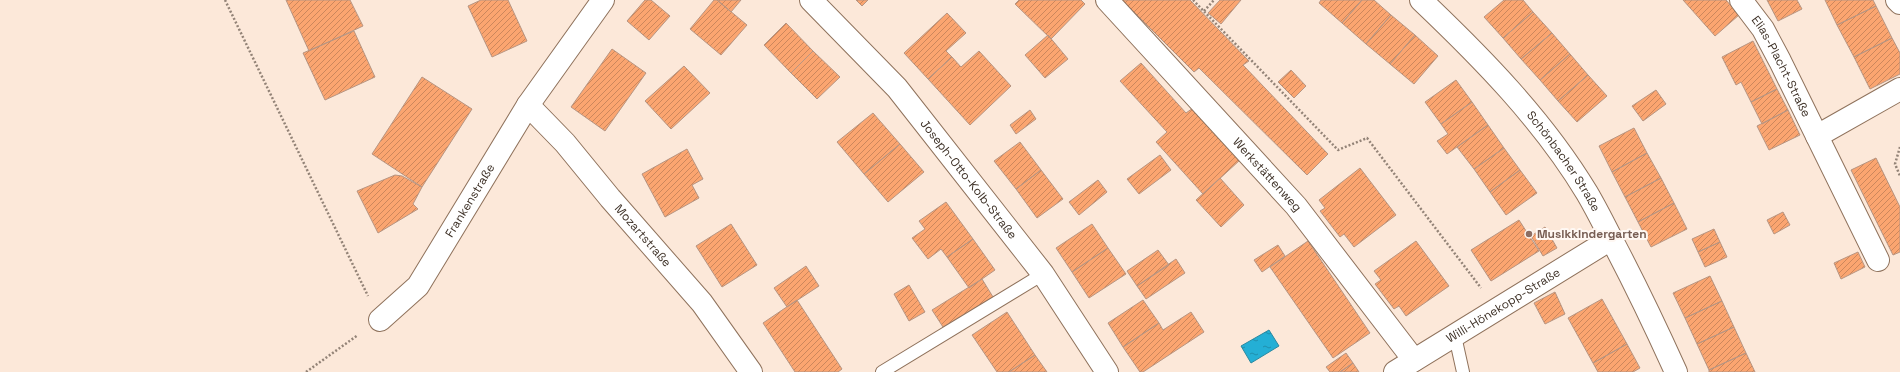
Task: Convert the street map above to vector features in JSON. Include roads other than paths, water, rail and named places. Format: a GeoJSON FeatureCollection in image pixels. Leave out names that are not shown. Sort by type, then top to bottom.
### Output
{"type":"FeatureCollection","features":[{"type":"Feature","properties":{"kind":"street","name":"Frankenstraße"},"geometry":{"type":"LineString","coordinates":[[380,320],[418,286],[528,105],[603,0]]}},
{"type":"Feature","properties":{"kind":"street","name":"Joseph-Otto-Kolb-Straße"},"geometry":{"type":"LineString","coordinates":[[811,0],[897,88],[1043,274],[1108,372]]}},
{"type":"Feature","properties":{"kind":"street","name":"Werkstättenweg"},"geometry":{"type":"LineString","coordinates":[[1107,0],[1296,206],[1414,360]]}},
{"type":"Feature","properties":{"kind":"street","name":"Schönbacher Straße"},"geometry":{"type":"LineString","coordinates":[[1421,0],[1525,107],[1567,162],[1587,193],[1644,302],[1676,372]]}},
{"type":"Feature","properties":{"kind":"street","name":"Elias-Placht-Straße"},"geometry":{"type":"LineString","coordinates":[[1741,0],[1763,29],[1878,260]]}},
{"type":"Feature","properties":{"kind":"street"},"geometry":{"type":"LineString","coordinates":[[1897,0],[1900,3]]}},
{"type":"Feature","properties":{"kind":"street"},"geometry":{"type":"LineString","coordinates":[[1817,136],[1900,89]]}},
{"type":"Feature","properties":{"kind":"street","name":"Mozartstraße"},"geometry":{"type":"LineString","coordinates":[[528,105],[565,143],[610,198],[702,303],[751,372]]}},
{"type":"Feature","properties":{"kind":"street","name":"Willi-Hönekopp-Straße"},"geometry":{"type":"LineString","coordinates":[[1395,372],[1611,239]]}},
{"type":"Feature","properties":{"kind":"lane"},"geometry":{"type":"LineString","coordinates":[[882,372],[1043,274]]}},
{"type":"Feature","properties":{"kind":"lane"},"geometry":{"type":"LineString","coordinates":[[1455,336],[1463,372]]}},
{"type":"Feature","properties":{"kind":"water"},"geometry":{"type":"Polygon","coordinates":[[[1269,330],[1279,346],[1251,363],[1241,346],[1269,330]]]}},
{"type":"Feature","properties":{"kind":"place","name":"Musikkindergarten"},"geometry":{"type":"Point","coordinates":[1529,234]}}]}
